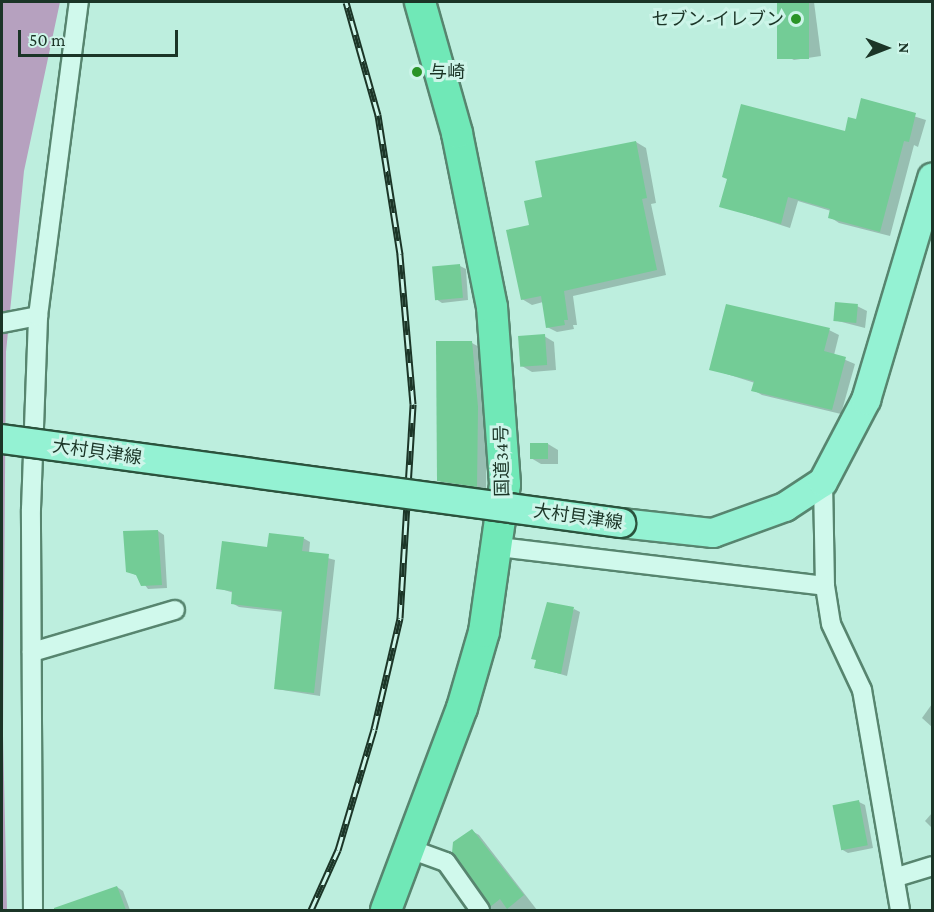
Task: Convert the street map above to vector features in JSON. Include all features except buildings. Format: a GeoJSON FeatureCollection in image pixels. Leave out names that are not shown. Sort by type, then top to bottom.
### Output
{"type":"FeatureCollection","features":[{"type":"Feature","properties":{"kind":"highway","name":"国道34号"},"geometry":{"type":"LineString","coordinates":[[386,910],[410,849],[478,654],[499,547],[505,484],[492,307],[457,133],[420,2]]}},
{"type":"Feature","properties":{"kind":"main road","name":"大村貝津線"},"geometry":{"type":"LineString","coordinates":[[2,439],[621,523],[713,533],[785,507],[823,482],[866,400],[933,178]]}},
{"type":"Feature","properties":{"kind":"street"},"geometry":{"type":"LineString","coordinates":[[33,910],[31,509],[38,316],[79,2]]}},
{"type":"Feature","properties":{"kind":"street"},"geometry":{"type":"LineString","coordinates":[[10,322],[38,316]]}},
{"type":"Feature","properties":{"kind":"street"},"geometry":{"type":"LineString","coordinates":[[823,482],[825,586],[831,624],[862,690],[897,876],[900,910]]}},
{"type":"Feature","properties":{"kind":"street"},"geometry":{"type":"LineString","coordinates":[[499,547],[825,586]]}},
{"type":"Feature","properties":{"kind":"street"},"geometry":{"type":"LineString","coordinates":[[32,652],[175,610]]}},
{"type":"Feature","properties":{"kind":"street"},"geometry":{"type":"LineString","coordinates":[[410,849],[446,861],[480,910]]}},
{"type":"Feature","properties":{"kind":"street"},"geometry":{"type":"LineString","coordinates":[[897,876],[933,866]]}},
{"type":"Feature","properties":{"kind":"shaded area"},"geometry":{"type":"Polygon","coordinates":[[[2,2],[60,2],[24,171],[6,352],[3,735],[7,910],[2,910],[2,2]]]}},
{"type":"Feature","properties":{"kind":"railway"},"geometry":{"type":"LineString","coordinates":[[311,910],[338,850],[374,729],[400,618],[413,404],[400,254],[378,115],[346,2]]}},
{"type":"Feature","properties":{"kind":"place","name":"セブン-イレブン"},"geometry":{"type":"Point","coordinates":[796,19]}},
{"type":"Feature","properties":{"kind":"place","name":"与崎"},"geometry":{"type":"Point","coordinates":[417,72]}}]}
